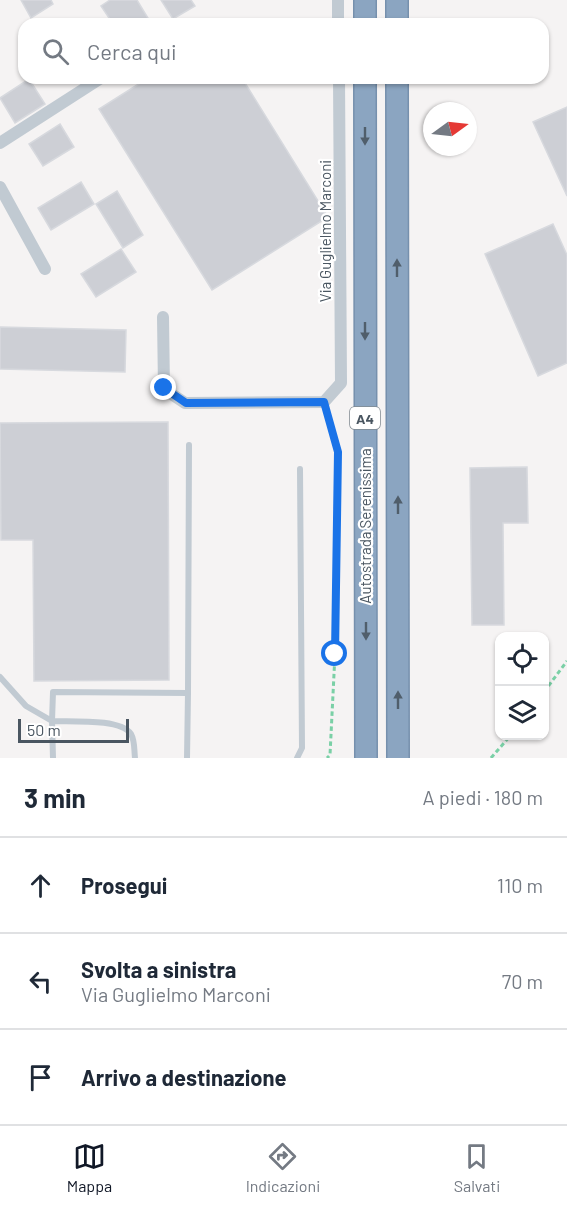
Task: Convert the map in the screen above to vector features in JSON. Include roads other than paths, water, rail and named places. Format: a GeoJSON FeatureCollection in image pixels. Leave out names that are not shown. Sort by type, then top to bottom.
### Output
{"type":"FeatureCollection","features":[{"type":"Feature","properties":{"kind":"highway"},"geometry":{"type":"LineString","coordinates":[[365,0],[365,18]]}},
{"type":"Feature","properties":{"kind":"highway"},"geometry":{"type":"LineString","coordinates":[[397,0],[397,18]]}},
{"type":"Feature","properties":{"kind":"highway","name":"Autostrada Serenissima"},"geometry":{"type":"LineString","coordinates":[[365,84],[366,758]]}},
{"type":"Feature","properties":{"kind":"highway","name":"A4"},"geometry":{"type":"LineString","coordinates":[[397,84],[398,758]]}},
{"type":"Feature","properties":{"kind":"street"},"geometry":{"type":"LineString","coordinates":[[338,0],[338,18]]}},
{"type":"Feature","properties":{"kind":"street"},"geometry":{"type":"LineString","coordinates":[[0,144],[92,84]]}},
{"type":"Feature","properties":{"kind":"street","name":"Via Guglielmo Marconi"},"geometry":{"type":"LineString","coordinates":[[163,317],[164,388],[186,403],[324,402],[345,382],[339,84]]}},
{"type":"Feature","properties":{"kind":"street"},"geometry":{"type":"LineString","coordinates":[[0,186],[45,269]]}},
{"type":"Feature","properties":{"kind":"lane"},"geometry":{"type":"LineString","coordinates":[[187,758],[189,445]]}},
{"type":"Feature","properties":{"kind":"lane"},"geometry":{"type":"LineString","coordinates":[[297,758],[302,748],[300,469]]}},
{"type":"Feature","properties":{"kind":"lane"},"geometry":{"type":"LineString","coordinates":[[0,677],[26,705],[52,722],[116,724],[130,733],[134,740],[135,758]]}},
{"type":"Feature","properties":{"kind":"lane"},"geometry":{"type":"LineString","coordinates":[[53,758],[53,692],[188,693]]}}]}
